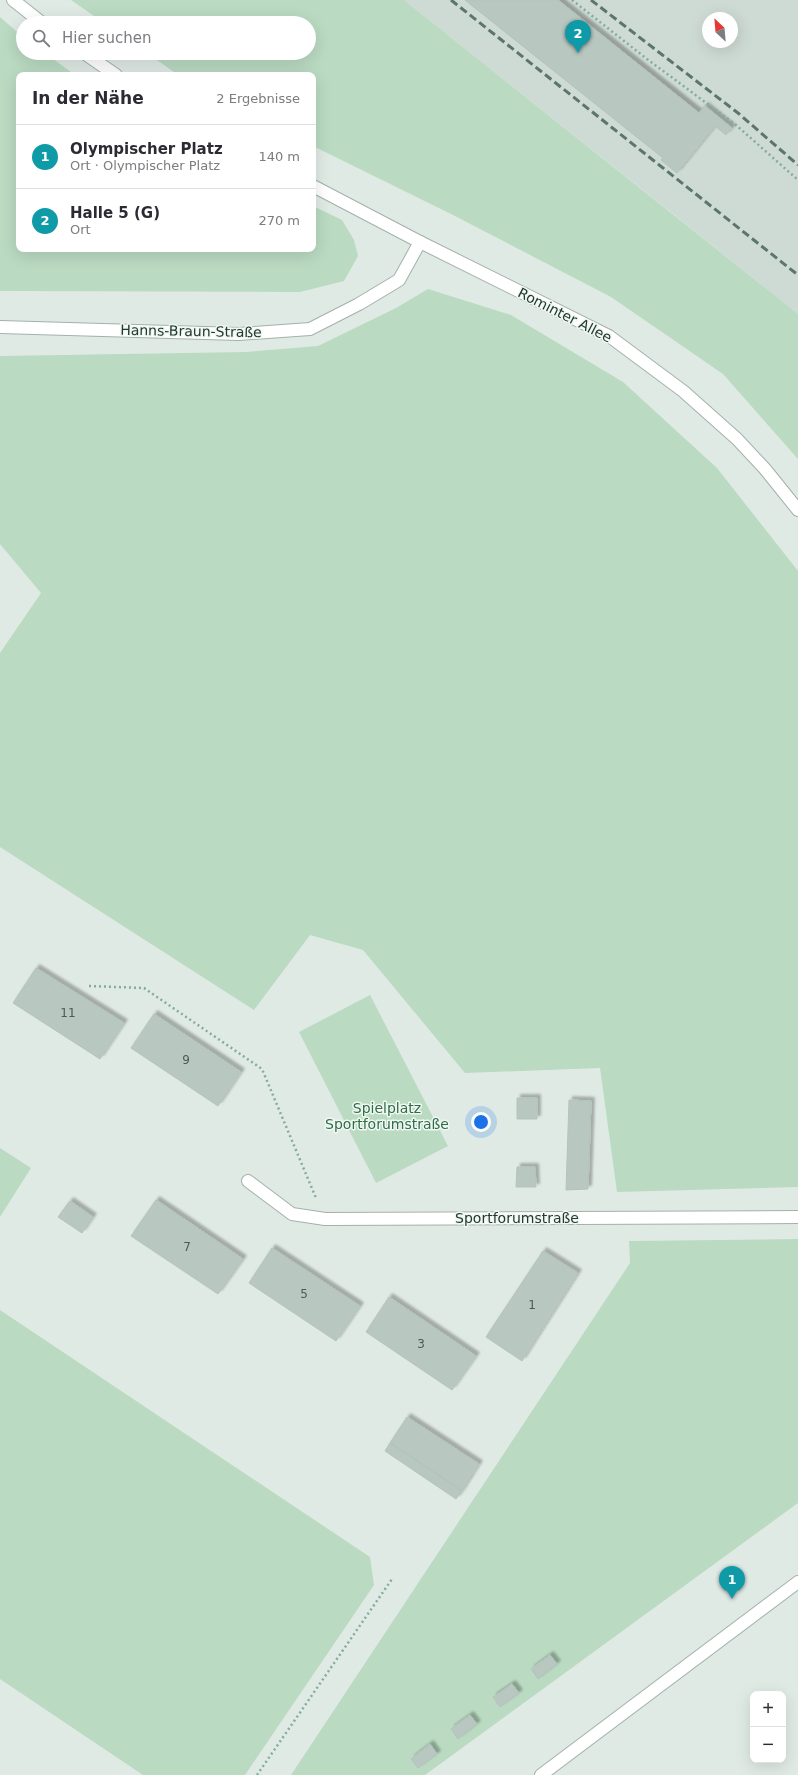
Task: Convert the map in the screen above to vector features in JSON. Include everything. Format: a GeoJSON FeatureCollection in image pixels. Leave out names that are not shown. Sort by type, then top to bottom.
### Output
{"type":"FeatureCollection","features":[{"type":"Feature","properties":{"kind":"street"},"geometry":{"type":"LineString","coordinates":[[13,0],[33,16]]}},
{"type":"Feature","properties":{"kind":"street"},"geometry":{"type":"LineString","coordinates":[[94,60],[112,72]]}},
{"type":"Feature","properties":{"kind":"street","name":"Rominter Allee"},"geometry":{"type":"LineString","coordinates":[[316,188],[420,242],[609,336],[683,391],[737,439],[765,469],[798,510]]}},
{"type":"Feature","properties":{"kind":"street","name":"Hanns-Braun-Straße"},"geometry":{"type":"LineString","coordinates":[[0,327],[239,334],[310,329],[359,304],[399,280],[420,242]]}},
{"type":"Feature","properties":{"kind":"street","name":"Sportforumstraße"},"geometry":{"type":"LineString","coordinates":[[248,1181],[292,1214],[325,1219],[798,1217]]}},
{"type":"Feature","properties":{"kind":"street"},"geometry":{"type":"LineString","coordinates":[[541,1775],[798,1582]]}},
{"type":"Feature","properties":{"kind":"path"},"geometry":{"type":"LineString","coordinates":[[572,0],[647,59],[736,125],[798,180]]}},
{"type":"Feature","properties":{"kind":"path"},"geometry":{"type":"LineString","coordinates":[[89,986],[144,988],[262,1069],[325,1219]]}},
{"type":"Feature","properties":{"kind":"path"},"geometry":{"type":"LineString","coordinates":[[257,1775],[392,1579]]}},
{"type":"Feature","properties":{"kind":"shaded area"},"geometry":{"type":"Polygon","coordinates":[[[404,0],[798,0],[798,314],[672,213],[404,0]]]}},
{"type":"Feature","properties":{"kind":"green space"},"geometry":{"type":"Polygon","coordinates":[[[71,0],[404,0],[798,314],[798,459],[723,374],[611,297],[453,215],[316,147],[316,72],[174,72],[157,60],[316,60],[316,16],[94,16],[71,0]]]}},
{"type":"Feature","properties":{"kind":"green space"},"geometry":{"type":"Polygon","coordinates":[[[0,17],[16,31],[16,60],[55,60],[71,72],[16,72],[16,252],[316,252],[316,207],[342,220],[354,240],[358,256],[344,281],[300,292],[0,291],[0,17]]]}},
{"type":"Feature","properties":{"kind":"green space"},"geometry":{"type":"Polygon","coordinates":[[[428,289],[511,315],[623,382],[717,468],[798,571],[798,1187],[617,1192],[600,1068],[465,1073],[363,950],[310,935],[254,1010],[0,847],[0,653],[41,593],[0,544],[0,356],[246,352],[318,346],[396,308],[428,289]]]}},
{"type":"Feature","properties":{"kind":"green space","name":"Spielplatz Sportforumstraße"},"geometry":{"type":"Polygon","coordinates":[[[370,995],[448,1146],[376,1183],[299,1032],[370,995]]]}},
{"type":"Feature","properties":{"kind":"green space"},"geometry":{"type":"Polygon","coordinates":[[[0,1148],[31,1168],[0,1217],[0,1148]]]}},
{"type":"Feature","properties":{"kind":"green space"},"geometry":{"type":"Polygon","coordinates":[[[798,1239],[798,1503],[425,1775],[291,1775],[630,1263],[629,1241],[798,1239]]]}},
{"type":"Feature","properties":{"kind":"green space"},"geometry":{"type":"Polygon","coordinates":[[[0,1310],[370,1557],[374,1585],[245,1775],[143,1775],[0,1679],[0,1310]]]}},
{"type":"Feature","properties":{"kind":"building"},"geometry":{"type":"Polygon","coordinates":[[[465,0],[558,0],[699,113],[705,106],[732,128],[726,135],[715,126],[677,173],[661,160],[663,158],[465,0]]]}},
{"type":"Feature","properties":{"kind":"building"},"geometry":{"type":"Polygon","coordinates":[[[36,968],[124,1023],[100,1059],[13,1003],[36,968]]]}},
{"type":"Feature","properties":{"kind":"building"},"geometry":{"type":"Polygon","coordinates":[[[154,1014],[241,1072],[218,1106],[131,1048],[154,1014]]]}},
{"type":"Feature","properties":{"kind":"building"},"geometry":{"type":"Polygon","coordinates":[[[517,1098],[537,1098],[537,1119],[517,1119],[517,1098]]]}},
{"type":"Feature","properties":{"kind":"building"},"geometry":{"type":"Polygon","coordinates":[[[569,1100],[591,1101],[588,1189],[566,1190],[569,1100]]]}},
{"type":"Feature","properties":{"kind":"building"},"geometry":{"type":"Polygon","coordinates":[[[517,1167],[535,1167],[536,1187],[516,1187],[517,1167]]]}},
{"type":"Feature","properties":{"kind":"building"},"geometry":{"type":"Polygon","coordinates":[[[156,1200],[243,1259],[218,1294],[131,1236],[156,1200]]]}},
{"type":"Feature","properties":{"kind":"building"},"geometry":{"type":"Polygon","coordinates":[[[70,1201],[93,1217],[82,1233],[58,1217],[70,1201]]]}},
{"type":"Feature","properties":{"kind":"building"},"geometry":{"type":"Polygon","coordinates":[[[272,1248],[360,1306],[336,1341],[249,1283],[272,1248]]]}},
{"type":"Feature","properties":{"kind":"building"},"geometry":{"type":"Polygon","coordinates":[[[543,1251],[578,1273],[522,1361],[486,1337],[543,1251]]]}},
{"type":"Feature","properties":{"kind":"building"},"geometry":{"type":"Polygon","coordinates":[[[389,1297],[476,1356],[452,1390],[366,1332],[389,1297]]]}},
{"type":"Feature","properties":{"kind":"building"},"geometry":{"type":"Polygon","coordinates":[[[407,1417],[479,1464],[462,1491],[390,1443],[407,1417]]]}},
{"type":"Feature","properties":{"kind":"building"},"geometry":{"type":"Polygon","coordinates":[[[390,1443],[462,1491],[456,1499],[385,1451],[390,1443]]]}},
{"type":"Feature","properties":{"kind":"building"},"geometry":{"type":"Polygon","coordinates":[[[550,1655],[557,1664],[538,1679],[531,1669],[550,1655]]]}},
{"type":"Feature","properties":{"kind":"building"},"geometry":{"type":"Polygon","coordinates":[[[512,1684],[519,1693],[500,1707],[493,1697],[512,1684]]]}},
{"type":"Feature","properties":{"kind":"building"},"geometry":{"type":"Polygon","coordinates":[[[470,1715],[477,1724],[458,1739],[451,1729],[470,1715]]]}},
{"type":"Feature","properties":{"kind":"building"},"geometry":{"type":"Polygon","coordinates":[[[430,1744],[437,1754],[418,1768],[411,1759],[430,1744]]]}},
{"type":"Feature","properties":{"kind":"railway"},"geometry":{"type":"LineString","coordinates":[[451,0],[798,275]]}},
{"type":"Feature","properties":{"kind":"railway"},"geometry":{"type":"LineString","coordinates":[[591,0],[738,113],[798,165]]}},
{"type":"Feature","properties":{"kind":"place","name":"Halle 5 (G)"},"geometry":{"type":"Point","coordinates":[578,53]}},
{"type":"Feature","properties":{"kind":"place","name":"Olympischer Platz"},"geometry":{"type":"Point","coordinates":[732,1599]}}]}
